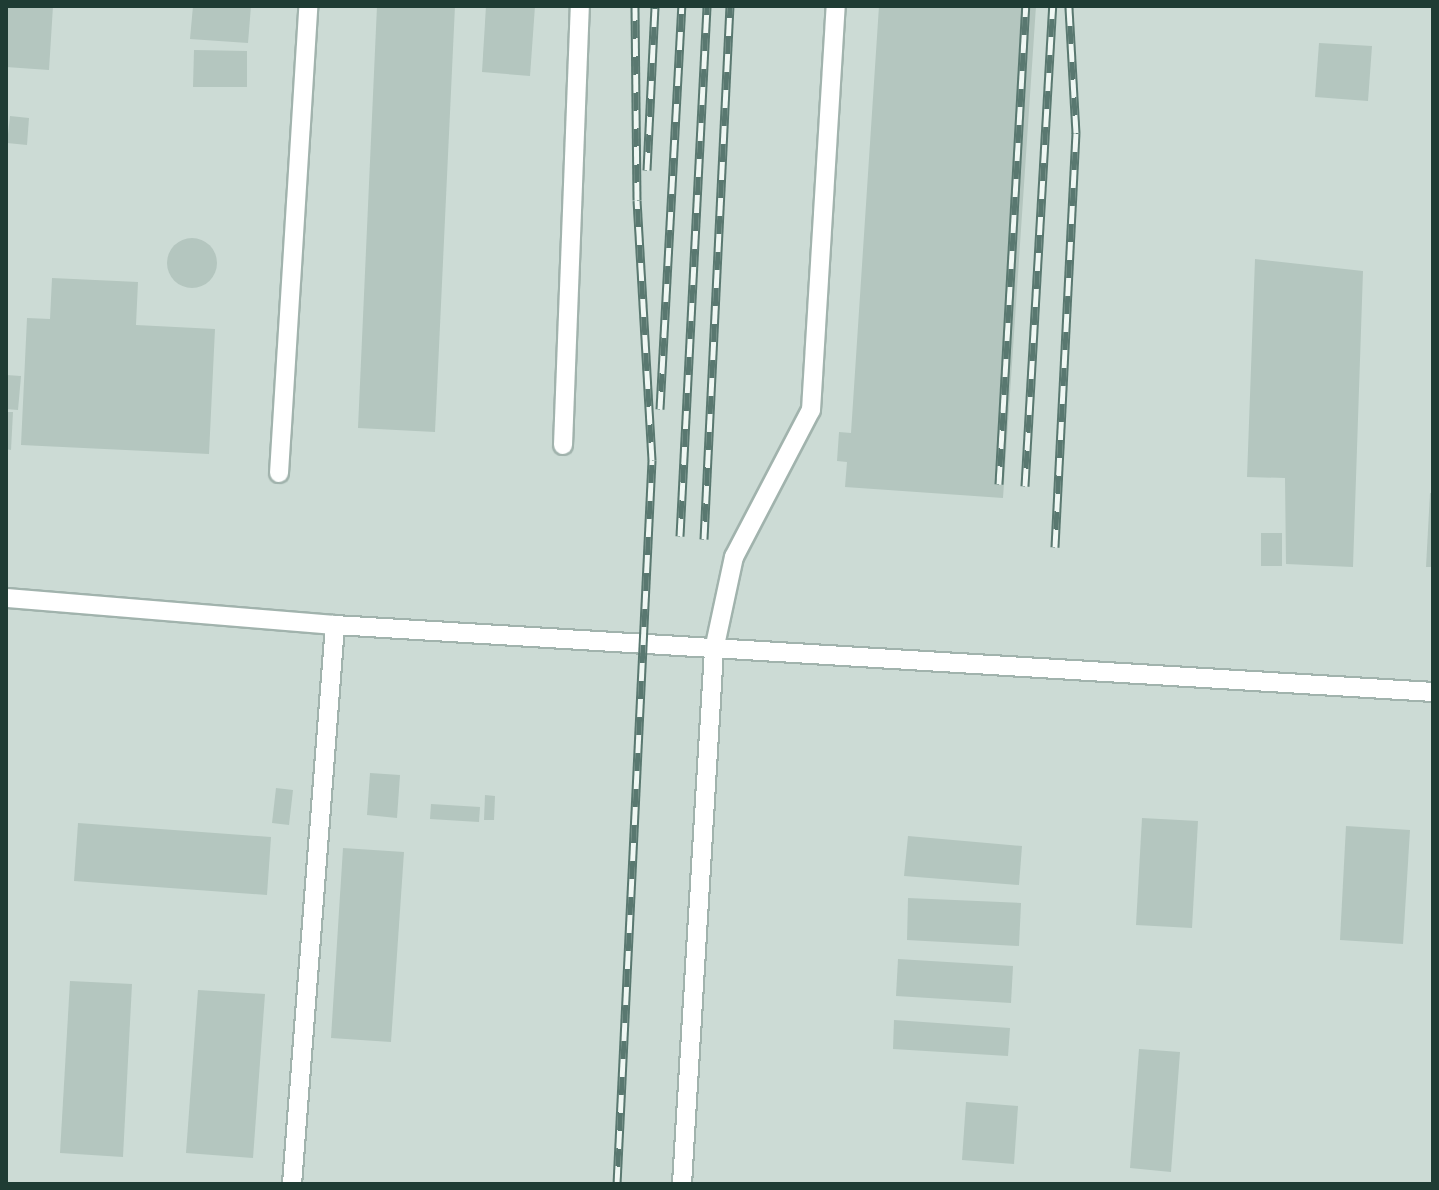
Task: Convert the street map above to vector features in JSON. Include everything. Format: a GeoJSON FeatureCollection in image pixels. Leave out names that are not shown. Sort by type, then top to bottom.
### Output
{"type":"FeatureCollection","features":[{"type":"Feature","properties":{"kind":"lane"},"geometry":{"type":"LineString","coordinates":[[279,473],[308,6]]}},
{"type":"Feature","properties":{"kind":"lane"},"geometry":{"type":"LineString","coordinates":[[563,445],[580,6]]}},
{"type":"Feature","properties":{"kind":"lane"},"geometry":{"type":"LineString","coordinates":[[682,1184],[714,650],[734,557],[811,410],[836,6]]}},
{"type":"Feature","properties":{"kind":"lane"},"geometry":{"type":"LineString","coordinates":[[6,598],[335,625],[714,650],[1433,692]]}},
{"type":"Feature","properties":{"kind":"lane"},"geometry":{"type":"LineString","coordinates":[[292,1184],[335,625]]}},
{"type":"Feature","properties":{"kind":"shaded area"},"geometry":{"type":"Polygon","coordinates":[[[6,6],[1433,6],[1433,1184],[6,1184],[6,6]]]}},
{"type":"Feature","properties":{"kind":"building"},"geometry":{"type":"Polygon","coordinates":[[[6,6],[53,6],[49,70],[6,67],[6,6]]]}},
{"type":"Feature","properties":{"kind":"building"},"geometry":{"type":"Polygon","coordinates":[[[193,6],[251,6],[248,43],[190,39],[193,6]]]}},
{"type":"Feature","properties":{"kind":"building"},"geometry":{"type":"Polygon","coordinates":[[[377,6],[455,6],[435,432],[358,428],[377,6]]]}},
{"type":"Feature","properties":{"kind":"building"},"geometry":{"type":"Polygon","coordinates":[[[486,6],[535,6],[530,76],[482,72],[486,6]]]}},
{"type":"Feature","properties":{"kind":"building"},"geometry":{"type":"Polygon","coordinates":[[[879,6],[1036,6],[1003,498],[845,487],[847,462],[837,461],[839,432],[851,433],[879,6]]]}},
{"type":"Feature","properties":{"kind":"building"},"geometry":{"type":"Polygon","coordinates":[[[1319,43],[1372,46],[1368,101],[1315,97],[1319,43]]]}},
{"type":"Feature","properties":{"kind":"building"},"geometry":{"type":"Polygon","coordinates":[[[194,50],[247,51],[247,87],[193,87],[194,50]]]}},
{"type":"Feature","properties":{"kind":"building"},"geometry":{"type":"Polygon","coordinates":[[[10,116],[29,118],[27,145],[7,143],[10,116]]]}},
{"type":"Feature","properties":{"kind":"building"},"geometry":{"type":"Polygon","coordinates":[[[192,238],[210,245],[217,263],[210,281],[192,288],[174,281],[167,263],[174,245],[192,238]]]}},
{"type":"Feature","properties":{"kind":"building"},"geometry":{"type":"Polygon","coordinates":[[[1255,259],[1363,271],[1353,567],[1286,564],[1285,478],[1247,477],[1255,259]]]}},
{"type":"Feature","properties":{"kind":"building"},"geometry":{"type":"Polygon","coordinates":[[[52,278],[138,282],[136,325],[215,329],[209,454],[21,445],[27,318],[50,319],[52,278]]]}},
{"type":"Feature","properties":{"kind":"building"},"geometry":{"type":"Polygon","coordinates":[[[6,375],[21,376],[18,410],[6,409],[6,375]]]}},
{"type":"Feature","properties":{"kind":"building"},"geometry":{"type":"Polygon","coordinates":[[[6,412],[13,412],[11,450],[6,449],[6,412]]]}},
{"type":"Feature","properties":{"kind":"building"},"geometry":{"type":"Polygon","coordinates":[[[1430,493],[1433,493],[1433,567],[1426,567],[1430,493]]]}},
{"type":"Feature","properties":{"kind":"building"},"geometry":{"type":"Polygon","coordinates":[[[1261,533],[1282,533],[1282,566],[1261,566],[1261,533]]]}},
{"type":"Feature","properties":{"kind":"building"},"geometry":{"type":"Polygon","coordinates":[[[370,773],[400,775],[397,818],[367,815],[370,773]]]}},
{"type":"Feature","properties":{"kind":"building"},"geometry":{"type":"Polygon","coordinates":[[[276,788],[293,790],[289,825],[272,823],[276,788]]]}},
{"type":"Feature","properties":{"kind":"building"},"geometry":{"type":"Polygon","coordinates":[[[485,795],[495,796],[494,820],[484,820],[485,795]]]}},
{"type":"Feature","properties":{"kind":"building"},"geometry":{"type":"Polygon","coordinates":[[[431,804],[480,807],[479,822],[430,819],[431,804]]]}},
{"type":"Feature","properties":{"kind":"building"},"geometry":{"type":"Polygon","coordinates":[[[1142,818],[1198,821],[1192,928],[1136,925],[1142,818]]]}},
{"type":"Feature","properties":{"kind":"building"},"geometry":{"type":"Polygon","coordinates":[[[78,823],[271,837],[267,895],[74,881],[78,823]]]}},
{"type":"Feature","properties":{"kind":"building"},"geometry":{"type":"Polygon","coordinates":[[[1346,826],[1410,830],[1403,944],[1340,940],[1346,826]]]}},
{"type":"Feature","properties":{"kind":"building"},"geometry":{"type":"Polygon","coordinates":[[[908,836],[1022,846],[1019,885],[904,876],[908,836]]]}},
{"type":"Feature","properties":{"kind":"building"},"geometry":{"type":"Polygon","coordinates":[[[343,848],[404,852],[391,1042],[331,1038],[343,848]]]}},
{"type":"Feature","properties":{"kind":"building"},"geometry":{"type":"Polygon","coordinates":[[[908,898],[1021,903],[1019,946],[907,940],[908,898]]]}},
{"type":"Feature","properties":{"kind":"building"},"geometry":{"type":"Polygon","coordinates":[[[898,959],[1013,966],[1011,1003],[896,996],[898,959]]]}},
{"type":"Feature","properties":{"kind":"building"},"geometry":{"type":"Polygon","coordinates":[[[70,981],[132,984],[123,1157],[60,1153],[70,981]]]}},
{"type":"Feature","properties":{"kind":"building"},"geometry":{"type":"Polygon","coordinates":[[[198,990],[265,994],[253,1158],[186,1153],[198,990]]]}},
{"type":"Feature","properties":{"kind":"building"},"geometry":{"type":"Polygon","coordinates":[[[894,1020],[1010,1028],[1008,1056],[893,1049],[894,1020]]]}},
{"type":"Feature","properties":{"kind":"building"},"geometry":{"type":"Polygon","coordinates":[[[1139,1049],[1180,1052],[1171,1172],[1130,1168],[1139,1049]]]}},
{"type":"Feature","properties":{"kind":"building"},"geometry":{"type":"Polygon","coordinates":[[[966,1102],[1018,1106],[1014,1164],[962,1160],[966,1102]]]}},
{"type":"Feature","properties":{"kind":"railway"},"geometry":{"type":"LineString","coordinates":[[617,1184],[652,460],[637,200],[635,6]]}},
{"type":"Feature","properties":{"kind":"railway"},"geometry":{"type":"LineString","coordinates":[[647,170],[655,6]]}},
{"type":"Feature","properties":{"kind":"railway"},"geometry":{"type":"LineString","coordinates":[[660,409],[682,6]]}},
{"type":"Feature","properties":{"kind":"railway"},"geometry":{"type":"LineString","coordinates":[[680,536],[707,6]]}},
{"type":"Feature","properties":{"kind":"railway"},"geometry":{"type":"LineString","coordinates":[[704,539],[730,6]]}},
{"type":"Feature","properties":{"kind":"railway"},"geometry":{"type":"LineString","coordinates":[[999,484],[1026,6]]}},
{"type":"Feature","properties":{"kind":"railway"},"geometry":{"type":"LineString","coordinates":[[1025,486],[1053,6]]}},
{"type":"Feature","properties":{"kind":"railway"},"geometry":{"type":"LineString","coordinates":[[1055,547],[1076,133],[1069,6]]}}]}
